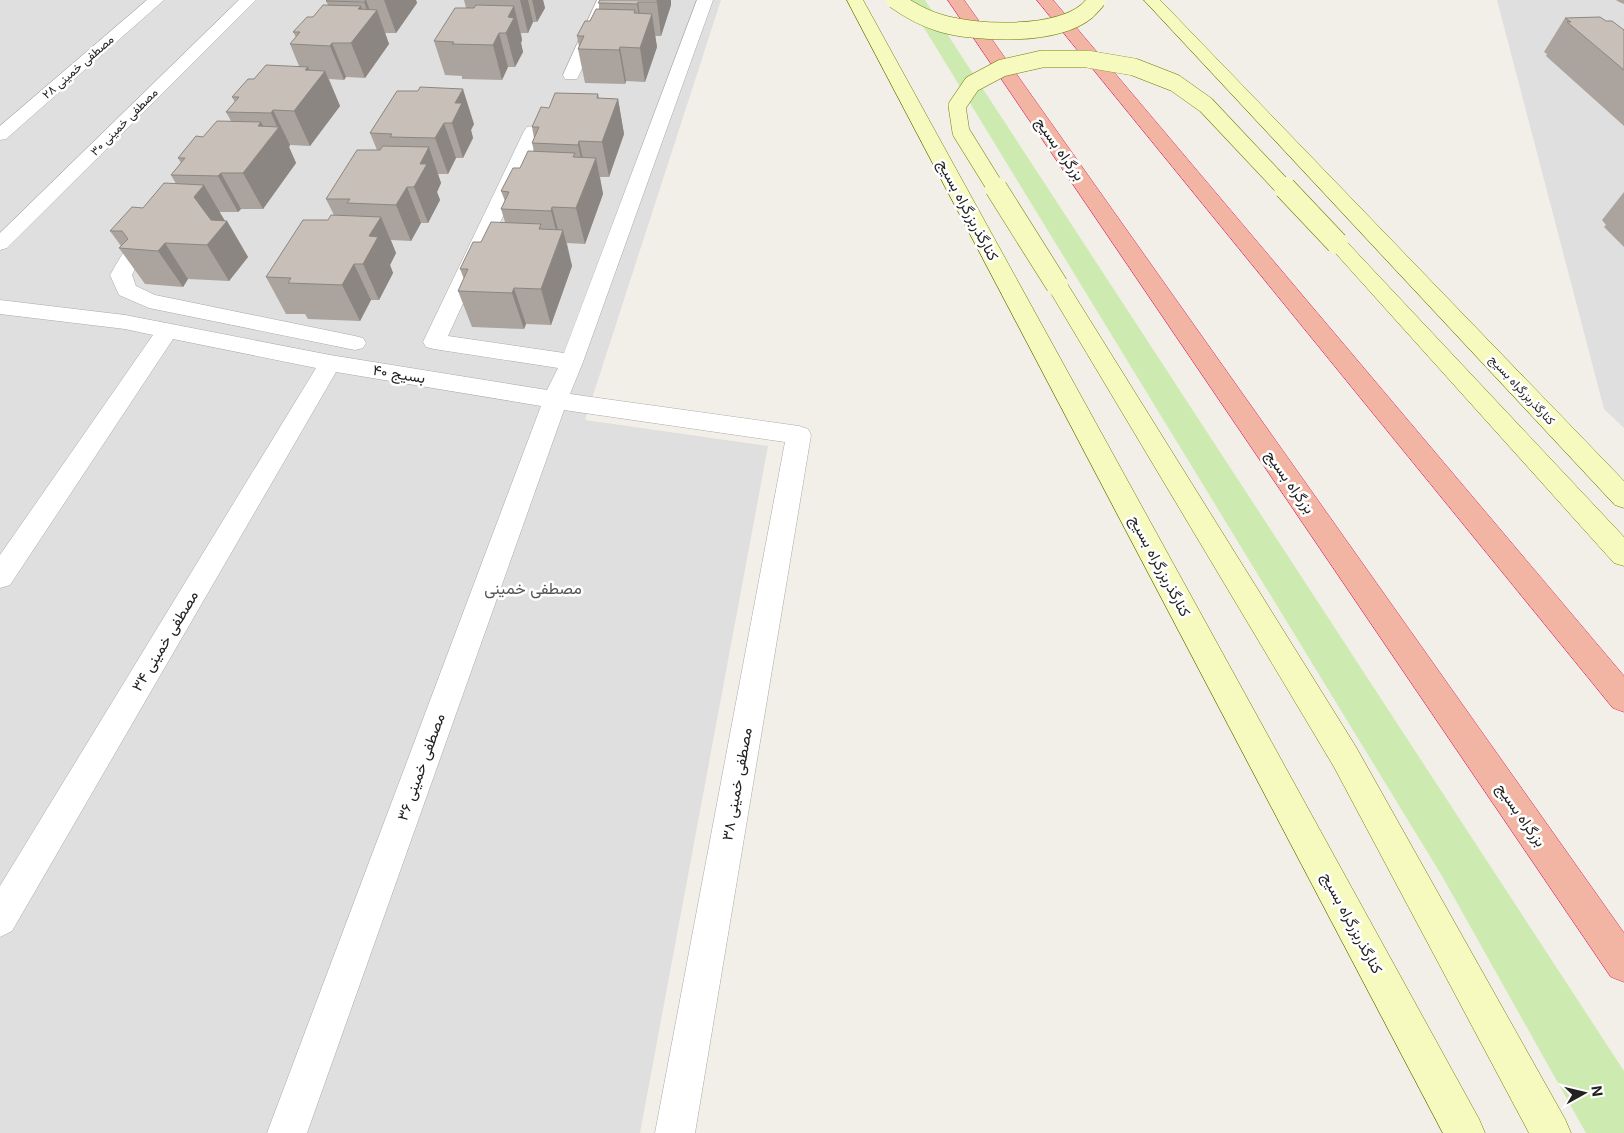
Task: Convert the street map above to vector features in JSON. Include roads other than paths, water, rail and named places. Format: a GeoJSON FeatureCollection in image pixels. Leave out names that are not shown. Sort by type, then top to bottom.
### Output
{"type":"FeatureCollection","features":[{"type":"Feature","properties":{"kind":"highway","name":"بزرگراه بسیج"},"geometry":{"type":"LineString","coordinates":[[956,0],[1624,964]]}},
{"type":"Feature","properties":{"kind":"highway"},"geometry":{"type":"LineString","coordinates":[[1045,0],[1624,698]]}},
{"type":"Feature","properties":{"kind":"main road","name":"کنارگذربزرگراه بسیج"},"geometry":{"type":"LineString","coordinates":[[855,0],[1464,1133]]}},
{"type":"Feature","properties":{"kind":"main road"},"geometry":{"type":"LineString","coordinates":[[895,0],[908,11],[946,25],[993,32],[1039,29],[1076,18],[1097,0]]}},
{"type":"Feature","properties":{"kind":"main road","name":"کنارگذربزرگراه بسیج"},"geometry":{"type":"LineString","coordinates":[[1152,0],[1624,498]]}},
{"type":"Feature","properties":{"kind":"main road"},"geometry":{"type":"LineString","coordinates":[[1551,1133],[1345,757],[1057,285],[961,132],[957,106],[972,84],[1002,68],[1042,59],[1087,59],[1134,67],[1175,83],[1206,105],[1337,243],[1624,555]]}},
{"type":"Feature","properties":{"kind":"street","name":"مصطفی خمینی ۲۸"},"geometry":{"type":"LineString","coordinates":[[0,135],[156,0]]}},
{"type":"Feature","properties":{"kind":"street","name":"مصطفی خمینی ۳۰"},"geometry":{"type":"LineString","coordinates":[[0,244],[248,0]]}},
{"type":"Feature","properties":{"kind":"street"},"geometry":{"type":"LineString","coordinates":[[571,75],[606,0]]}},
{"type":"Feature","properties":{"kind":"street","name":"مصطفی خمینی ۳۶"},"geometry":{"type":"LineString","coordinates":[[287,1133],[555,400],[572,362],[705,0]]}},
{"type":"Feature","properties":{"kind":"street"},"geometry":{"type":"LineString","coordinates":[[533,131],[434,342],[572,362]]}},
{"type":"Feature","properties":{"kind":"street"},"geometry":{"type":"LineString","coordinates":[[164,218],[131,256],[121,275],[127,290],[149,301],[355,343]]}},
{"type":"Feature","properties":{"kind":"street","name":"بسیج ۴۰"},"geometry":{"type":"LineString","coordinates":[[0,307],[125,322],[166,332],[330,363],[555,400],[799,435]]}},
{"type":"Feature","properties":{"kind":"street"},"geometry":{"type":"LineString","coordinates":[[0,577],[166,332]]}},
{"type":"Feature","properties":{"kind":"street","name":"مصطفی خمینی ۳۴"},"geometry":{"type":"LineString","coordinates":[[0,919],[330,363]]}},
{"type":"Feature","properties":{"kind":"street","name":"مصطفی خمینی ۳۸"},"geometry":{"type":"LineString","coordinates":[[676,1133],[799,435]]}},
{"type":"Feature","properties":{"kind":"district","name":"مصطفی خمینی"},"geometry":{"type":"Point","coordinates":[533,588]}}]}
